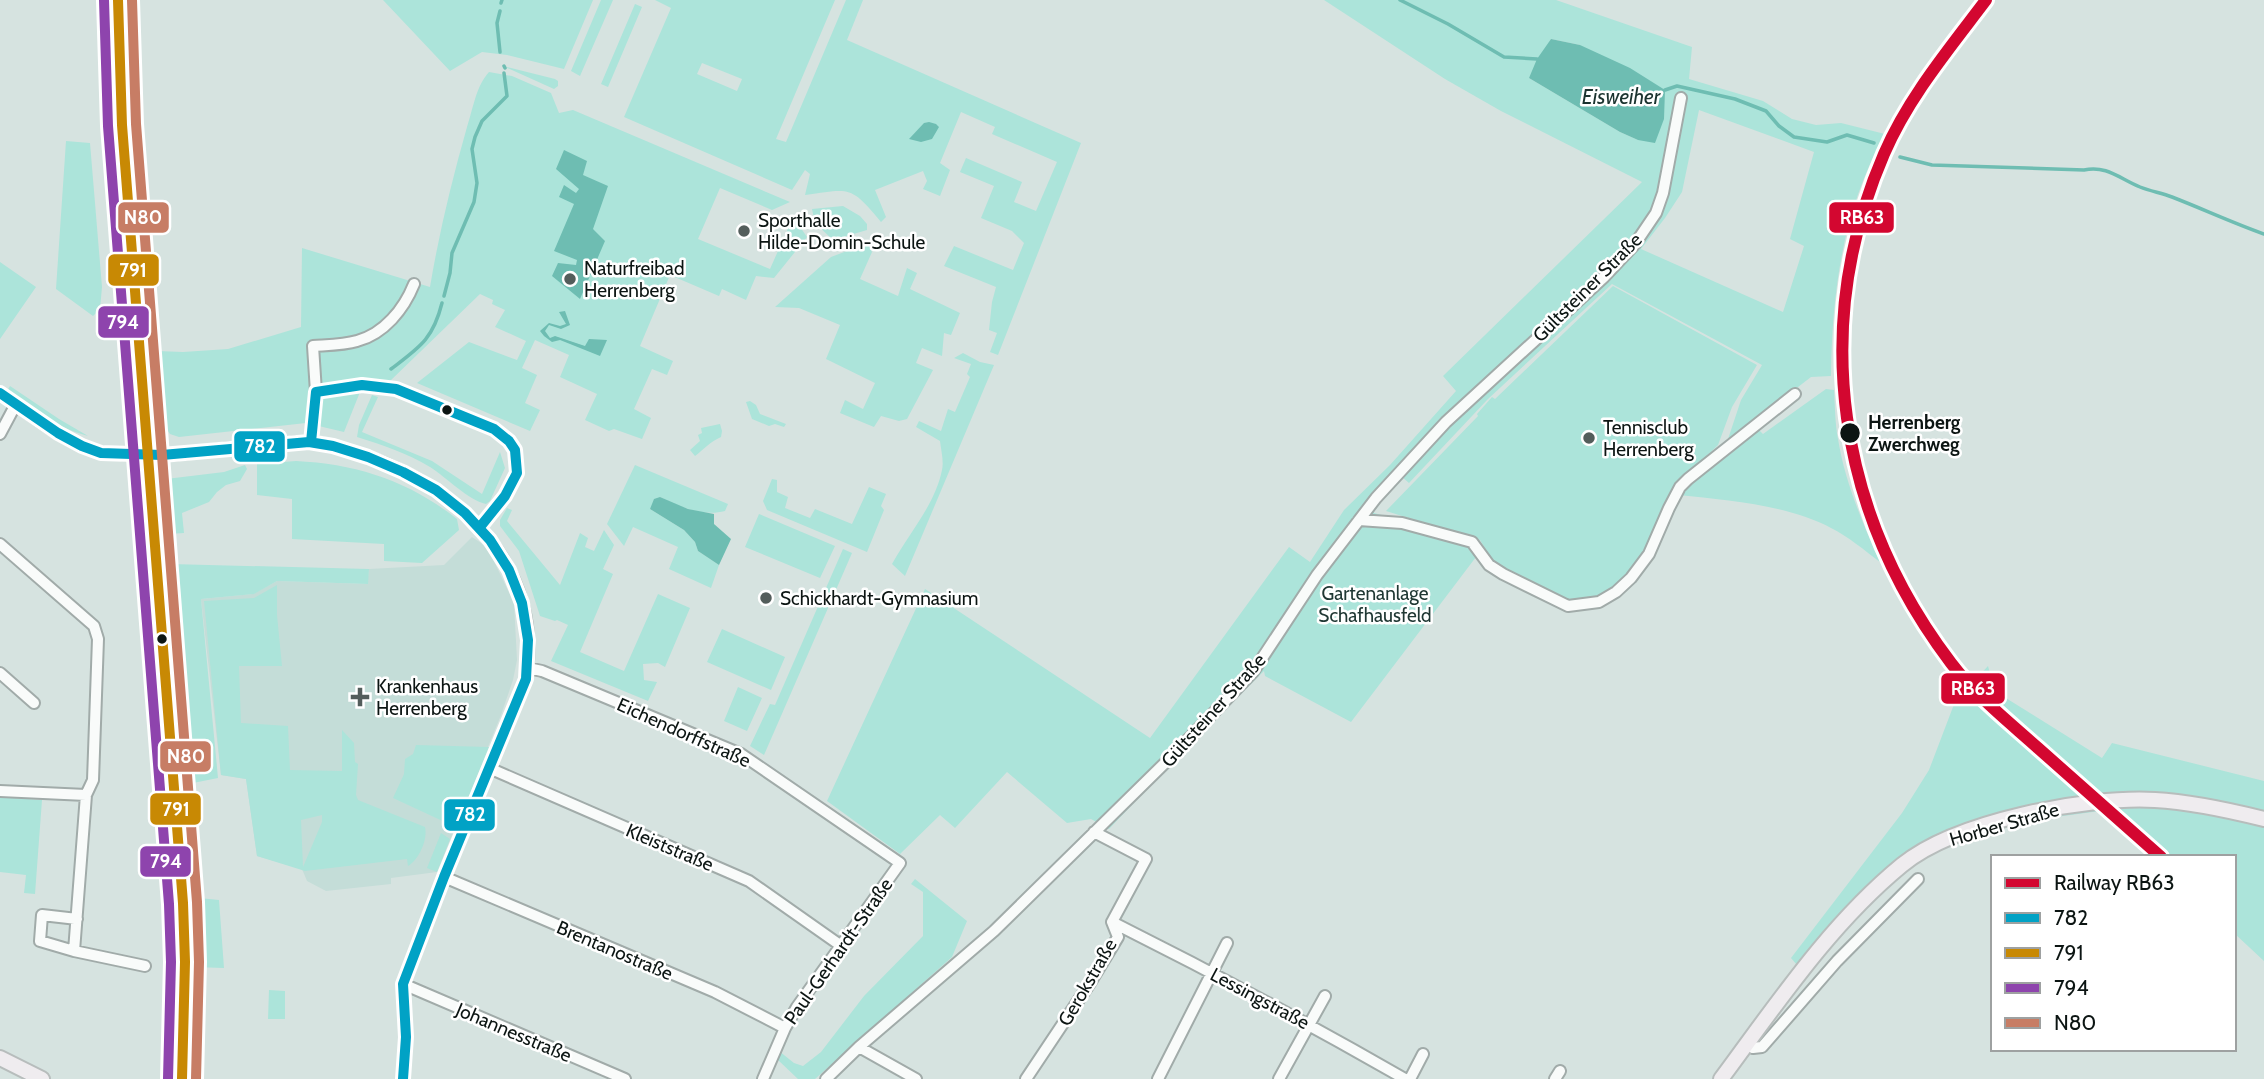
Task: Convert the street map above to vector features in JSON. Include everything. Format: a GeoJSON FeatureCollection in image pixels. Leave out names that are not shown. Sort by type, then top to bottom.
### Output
{"type":"FeatureCollection","features":[{"type":"Feature","properties":{"kind":"main road"},"geometry":{"type":"LineString","coordinates":[[118,0],[122,125],[184,927],[182,1079]]}},
{"type":"Feature","properties":{"kind":"main road","name":"Horber Straße"},"geometry":{"type":"LineString","coordinates":[[1721,1079],[1813,960],[1865,900],[1904,863],[1934,845],[2002,821],[2084,803],[2153,800],[2217,807],[2264,819]]}},
{"type":"Feature","properties":{"kind":"main road"},"geometry":{"type":"LineString","coordinates":[[0,1058],[42,1079]]}},
{"type":"Feature","properties":{"kind":"street","name":"Gültsteiner Straße"},"geometry":{"type":"LineString","coordinates":[[826,1079],[859,1047],[994,931],[1253,672],[1317,575],[1359,520],[1448,419],[1604,276],[1635,244],[1657,213],[1681,98]]}},
{"type":"Feature","properties":{"kind":"street"},"geometry":{"type":"LineString","coordinates":[[312,442],[316,392],[313,346],[358,341],[378,331],[401,309],[414,284]]}},
{"type":"Feature","properties":{"kind":"street"},"geometry":{"type":"LineString","coordinates":[[0,393],[71,440],[96,452],[149,457],[252,444],[312,442],[350,450],[414,476],[457,505],[496,546],[519,592],[526,620],[528,668],[523,689],[444,877],[403,984],[406,1037],[403,1079]]}},
{"type":"Feature","properties":{"kind":"street"},"geometry":{"type":"LineString","coordinates":[[1359,520],[1402,523],[1472,542],[1489,565],[1568,606],[1599,602],[1616,592],[1631,578],[1649,554],[1669,508],[1688,479],[1795,394]]}},
{"type":"Feature","properties":{"kind":"street"},"geometry":{"type":"LineString","coordinates":[[0,434],[16,404]]}},
{"type":"Feature","properties":{"kind":"street"},"geometry":{"type":"LineString","coordinates":[[0,544],[94,626],[98,639],[93,780],[86,795],[74,951]]}},
{"type":"Feature","properties":{"kind":"street","name":"Eichendorffstraße"},"geometry":{"type":"LineString","coordinates":[[528,668],[542,671],[741,754],[900,863]]}},
{"type":"Feature","properties":{"kind":"street"},"geometry":{"type":"LineString","coordinates":[[0,673],[34,703]]}},
{"type":"Feature","properties":{"kind":"street","name":"Kleiststraße"},"geometry":{"type":"LineString","coordinates":[[489,768],[749,881],[840,945]]}},
{"type":"Feature","properties":{"kind":"street"},"geometry":{"type":"LineString","coordinates":[[0,791],[86,795]]}},
{"type":"Feature","properties":{"kind":"street","name":"Gerokstraße"},"geometry":{"type":"LineString","coordinates":[[1026,1079],[1118,937],[1112,922],[1146,859],[1094,832]]}},
{"type":"Feature","properties":{"kind":"street","name":"Paul-Gerhardt-Straße"},"geometry":{"type":"LineString","coordinates":[[763,1079],[785,1028],[840,945],[900,863]]}},
{"type":"Feature","properties":{"kind":"street","name":"Brentanostraße"},"geometry":{"type":"LineString","coordinates":[[444,877],[715,992],[785,1028]]}},
{"type":"Feature","properties":{"kind":"street","name":"Horber Straße"},"geometry":{"type":"LineString","coordinates":[[1747,1044],[1753,1048],[1762,1046],[1837,961],[1917,879]]}},
{"type":"Feature","properties":{"kind":"street"},"geometry":{"type":"LineString","coordinates":[[77,919],[42,915],[40,941],[145,967]]}},
{"type":"Feature","properties":{"kind":"street","name":"Lessingstraße"},"geometry":{"type":"LineString","coordinates":[[1112,922],[1213,972],[1407,1079]]}},
{"type":"Feature","properties":{"kind":"street"},"geometry":{"type":"LineString","coordinates":[[1158,1079],[1227,943]]}},
{"type":"Feature","properties":{"kind":"street","name":"Johannesstraße"},"geometry":{"type":"LineString","coordinates":[[403,984],[625,1079]]}},
{"type":"Feature","properties":{"kind":"street"},"geometry":{"type":"LineString","coordinates":[[1279,1079],[1325,996]]}},
{"type":"Feature","properties":{"kind":"street"},"geometry":{"type":"LineString","coordinates":[[859,1047],[916,1079]]}},
{"type":"Feature","properties":{"kind":"street"},"geometry":{"type":"LineString","coordinates":[[1407,1079],[1423,1054]]}},
{"type":"Feature","properties":{"kind":"shaded area","name":"Krankenhaus Herrenberg"},"geometry":{"type":"Polygon","coordinates":[[[472,537],[490,553],[514,603],[517,660],[501,715],[437,872],[391,878],[391,884],[326,891],[307,881],[302,869],[257,856],[246,779],[221,775],[201,599],[253,594],[277,581],[367,584],[369,569],[444,565],[472,537]]]}},
{"type":"Feature","properties":{"kind":"green space"},"geometry":{"type":"Polygon","coordinates":[[[383,0],[593,0],[564,69],[507,55],[482,52],[450,71],[383,0]]]}},
{"type":"Feature","properties":{"kind":"green space"},"geometry":{"type":"Polygon","coordinates":[[[601,0],[613,0],[580,76],[571,71],[601,0]]]}},
{"type":"Feature","properties":{"kind":"green space"},"geometry":{"type":"Polygon","coordinates":[[[655,0],[835,0],[776,139],[786,142],[846,0],[863,0],[847,40],[1081,143],[998,355],[990,352],[997,333],[989,330],[996,287],[944,266],[954,246],[1013,270],[1024,243],[1012,231],[981,218],[994,186],[960,172],[966,158],[1022,182],[1014,202],[1036,211],[1057,162],[992,134],[995,127],[961,112],[940,163],[950,170],[940,196],[923,189],[927,181],[923,171],[875,190],[886,217],[881,222],[863,201],[849,192],[832,191],[805,195],[810,174],[805,170],[792,190],[624,117],[671,8],[655,0]],[[702,63],[697,74],[737,91],[742,79],[702,63]]]}},
{"type":"Feature","properties":{"kind":"green space","name":"Gartenanlage Schafhausfeld"},"geometry":{"type":"Polygon","coordinates":[[[1324,0],[1556,0],[1692,47],[1689,79],[1763,101],[1792,119],[1816,125],[1841,123],[1885,134],[1859,192],[1843,251],[1834,313],[1831,376],[1811,377],[1727,442],[1741,400],[1762,365],[1612,284],[1488,399],[1409,483],[1401,476],[1375,504],[1374,513],[1478,541],[1476,557],[1351,722],[1265,676],[1264,671],[1109,829],[1091,819],[1067,823],[1007,772],[955,828],[940,815],[900,854],[827,801],[925,589],[1150,738],[1289,547],[1310,562],[1344,510],[1390,465],[1456,391],[1443,376],[1642,182],[1501,111],[1445,79],[1324,0]],[[1551,39],[1529,78],[1638,140],[1580,45],[1551,39]],[[1699,110],[1682,192],[1641,249],[1783,312],[1804,246],[1790,239],[1814,152],[1699,110]]]}},
{"type":"Feature","properties":{"kind":"green space"},"geometry":{"type":"Polygon","coordinates":[[[635,4],[642,7],[608,87],[601,84],[635,4]]]}},
{"type":"Feature","properties":{"kind":"green space"},"geometry":{"type":"Polygon","coordinates":[[[503,66],[555,79],[558,86],[554,89],[503,66]]]}},
{"type":"Feature","properties":{"kind":"green space"},"geometry":{"type":"Polygon","coordinates":[[[489,72],[512,76],[551,93],[559,113],[573,110],[790,202],[772,210],[720,188],[698,239],[770,269],[790,224],[796,221],[807,237],[774,278],[756,276],[746,300],[722,289],[719,296],[670,275],[640,346],[673,361],[667,375],[652,369],[634,409],[651,418],[642,439],[614,429],[609,431],[585,420],[597,394],[560,377],[569,355],[535,340],[522,368],[537,375],[525,403],[540,410],[530,431],[417,383],[469,342],[517,360],[526,341],[495,327],[505,310],[480,294],[390,381],[360,392],[344,432],[306,423],[179,437],[170,434],[165,427],[157,351],[228,349],[301,327],[302,248],[430,287],[461,147],[478,91],[489,72]]]}},
{"type":"Feature","properties":{"kind":"green space"},"geometry":{"type":"Polygon","coordinates":[[[66,141],[90,143],[102,287],[100,309],[93,316],[56,289],[66,141]]]}},
{"type":"Feature","properties":{"kind":"green space"},"geometry":{"type":"Polygon","coordinates":[[[843,206],[860,216],[867,224],[867,230],[833,240],[815,223],[812,209],[843,206]]]}},
{"type":"Feature","properties":{"kind":"green space"},"geometry":{"type":"Polygon","coordinates":[[[868,243],[872,252],[860,279],[898,296],[907,268],[917,273],[910,289],[960,313],[951,335],[944,333],[942,356],[922,348],[916,363],[933,370],[907,419],[899,421],[881,416],[874,427],[840,413],[845,400],[863,409],[875,383],[826,359],[840,325],[799,308],[775,307],[831,257],[868,243]]]}},
{"type":"Feature","properties":{"kind":"green space"},"geometry":{"type":"Polygon","coordinates":[[[0,262],[36,287],[0,339],[0,262]]]}},
{"type":"Feature","properties":{"kind":"green space","name":"Tennisclub Herrenberg"},"geometry":{"type":"Polygon","coordinates":[[[1613,286],[1757,365],[1732,407],[1718,445],[1679,483],[1644,553],[1619,587],[1598,597],[1570,603],[1494,564],[1480,540],[1386,511],[1478,416],[1492,397],[1495,399],[1613,286]]]}},
{"type":"Feature","properties":{"kind":"green space"},"geometry":{"type":"Polygon","coordinates":[[[963,353],[980,362],[994,365],[905,576],[892,564],[928,507],[943,467],[940,441],[916,427],[919,421],[941,431],[948,409],[955,412],[970,377],[967,374],[971,364],[954,358],[963,353]]]}},
{"type":"Feature","properties":{"kind":"green space"},"geometry":{"type":"Polygon","coordinates":[[[10,386],[88,436],[66,428],[36,411],[7,391],[10,386]]]}},
{"type":"Feature","properties":{"kind":"green space"},"geometry":{"type":"Polygon","coordinates":[[[1826,389],[1834,390],[1837,433],[1845,471],[1880,562],[1838,532],[1796,514],[1757,505],[1679,495],[1688,483],[1758,429],[1763,434],[1826,389]]]}},
{"type":"Feature","properties":{"kind":"green space"},"geometry":{"type":"Polygon","coordinates":[[[372,395],[378,397],[362,432],[432,461],[482,494],[500,452],[505,468],[490,501],[486,504],[479,502],[430,467],[385,446],[357,437],[359,425],[372,395]]]}},
{"type":"Feature","properties":{"kind":"green space"},"geometry":{"type":"Polygon","coordinates":[[[750,401],[756,405],[760,414],[786,424],[784,427],[775,424],[769,426],[752,419],[746,402],[750,401]]]}},
{"type":"Feature","properties":{"kind":"green space"},"geometry":{"type":"Polygon","coordinates":[[[720,424],[721,437],[695,456],[690,450],[700,441],[698,435],[702,433],[701,428],[720,424]]]}},
{"type":"Feature","properties":{"kind":"green space"},"geometry":{"type":"Polygon","coordinates":[[[296,461],[340,466],[401,485],[420,494],[457,519],[459,530],[422,563],[384,561],[384,544],[292,539],[292,499],[257,495],[257,464],[296,461]]]}},
{"type":"Feature","properties":{"kind":"green space"},"geometry":{"type":"Polygon","coordinates":[[[245,465],[247,469],[240,481],[226,485],[209,502],[182,513],[184,533],[169,534],[164,485],[166,479],[224,472],[245,465]]]}},
{"type":"Feature","properties":{"kind":"green space"},"geometry":{"type":"Polygon","coordinates":[[[635,465],[728,504],[725,511],[708,513],[660,497],[650,509],[684,530],[695,542],[698,551],[719,565],[711,588],[669,569],[678,547],[633,527],[624,546],[607,524],[635,465]]]}},
{"type":"Feature","properties":{"kind":"green space"},"geometry":{"type":"Polygon","coordinates":[[[772,479],[777,480],[777,492],[788,497],[785,508],[810,518],[815,509],[852,524],[869,487],[886,494],[881,506],[884,510],[867,552],[767,510],[763,501],[772,479]]]}},
{"type":"Feature","properties":{"kind":"green space"},"geometry":{"type":"Polygon","coordinates":[[[507,508],[512,510],[507,521],[560,585],[580,533],[588,538],[585,547],[594,551],[604,530],[614,545],[603,569],[613,574],[580,652],[624,671],[658,594],[690,608],[665,667],[658,663],[643,664],[644,680],[657,682],[648,701],[551,661],[568,625],[540,616],[519,551],[500,526],[500,520],[507,508]]]}},
{"type":"Feature","properties":{"kind":"green space"},"geometry":{"type":"Polygon","coordinates":[[[759,514],[835,546],[820,578],[745,547],[759,514]]]}},
{"type":"Feature","properties":{"kind":"green space"},"geometry":{"type":"Polygon","coordinates":[[[843,549],[852,553],[764,755],[750,746],[770,704],[775,705],[843,549]]]}},
{"type":"Feature","properties":{"kind":"green space"},"geometry":{"type":"Polygon","coordinates":[[[170,564],[369,569],[368,584],[277,581],[254,594],[201,599],[218,778],[193,783],[199,898],[219,900],[224,968],[193,967],[170,564]]]}},
{"type":"Feature","properties":{"kind":"green space"},"geometry":{"type":"Polygon","coordinates":[[[277,585],[282,666],[239,666],[241,723],[288,726],[290,770],[342,771],[342,730],[354,743],[355,762],[358,764],[358,800],[425,827],[422,849],[408,866],[407,859],[305,871],[257,856],[246,779],[221,775],[204,601],[254,598],[277,585]],[[322,815],[301,820],[303,867],[322,822],[322,815]]]}},
{"type":"Feature","properties":{"kind":"green space"},"geometry":{"type":"Polygon","coordinates":[[[722,629],[785,657],[771,690],[707,662],[722,629]]]}},
{"type":"Feature","properties":{"kind":"green space"},"geometry":{"type":"Polygon","coordinates":[[[1988,666],[1993,684],[2001,695],[2102,758],[2112,743],[2264,781],[2264,961],[2236,935],[2236,855],[2148,855],[2100,811],[2004,824],[1925,842],[1870,884],[1797,965],[1791,958],[1902,813],[1929,770],[1961,686],[1976,679],[1988,666]]]}},
{"type":"Feature","properties":{"kind":"green space"},"geometry":{"type":"Polygon","coordinates":[[[738,687],[762,698],[747,731],[724,721],[738,687]]]}},
{"type":"Feature","properties":{"kind":"green space"},"geometry":{"type":"Polygon","coordinates":[[[416,745],[489,747],[458,823],[449,824],[393,798],[404,774],[405,759],[413,754],[416,745]]]}},
{"type":"Feature","properties":{"kind":"green space"},"geometry":{"type":"Polygon","coordinates":[[[0,797],[42,800],[35,894],[24,893],[26,875],[0,872],[0,797]]]}},
{"type":"Feature","properties":{"kind":"green space"},"geometry":{"type":"Polygon","coordinates":[[[441,833],[450,839],[437,872],[427,868],[441,833]]]}},
{"type":"Feature","properties":{"kind":"green space"},"geometry":{"type":"Polygon","coordinates":[[[915,879],[967,921],[952,957],[815,1079],[798,1079],[777,1059],[779,1051],[794,1063],[803,1066],[821,1052],[864,996],[923,936],[923,892],[911,884],[915,879]]]}},
{"type":"Feature","properties":{"kind":"green space"},"geometry":{"type":"Polygon","coordinates":[[[269,990],[285,991],[285,1019],[268,1019],[269,990]]]}},
{"type":"Feature","properties":{"kind":"water","name":"Eisweiher"},"geometry":{"type":"Polygon","coordinates":[[[1551,39],[1580,45],[1630,68],[1665,90],[1664,119],[1655,143],[1638,140],[1620,132],[1529,78],[1537,59],[1551,39]]]}},
{"type":"Feature","properties":{"kind":"water"},"geometry":{"type":"Polygon","coordinates":[[[929,122],[939,127],[932,139],[921,142],[909,139],[924,123],[929,122]]]}},
{"type":"Feature","properties":{"kind":"water"},"geometry":{"type":"Polygon","coordinates":[[[564,150],[587,161],[583,175],[608,186],[593,229],[605,241],[580,299],[552,276],[558,263],[576,265],[577,260],[554,251],[574,204],[559,197],[564,185],[576,193],[579,189],[556,169],[564,150]]]}},
{"type":"Feature","properties":{"kind":"water"},"geometry":{"type":"Polygon","coordinates":[[[565,311],[570,325],[561,329],[549,325],[545,331],[550,338],[555,336],[585,346],[589,339],[607,340],[600,356],[560,340],[552,342],[540,331],[549,323],[560,326],[566,324],[559,312],[565,311]]]}},
{"type":"Feature","properties":{"kind":"water"},"geometry":{"type":"Polygon","coordinates":[[[660,497],[688,509],[714,514],[714,524],[731,539],[719,565],[698,551],[695,542],[684,530],[650,509],[654,499],[660,497]]]}},
{"type":"Feature","properties":{"kind":"waterway"},"geometry":{"type":"LineString","coordinates":[[1400,0],[1504,57],[1537,59]]}},
{"type":"Feature","properties":{"kind":"waterway"},"geometry":{"type":"LineString","coordinates":[[500,11],[497,23],[500,52]]}},
{"type":"Feature","properties":{"kind":"waterway"},"geometry":{"type":"LineString","coordinates":[[444,296],[452,253],[474,202],[477,183],[472,149],[475,137],[482,121],[507,96],[504,73]]}},
{"type":"Feature","properties":{"kind":"waterway"},"geometry":{"type":"LineString","coordinates":[[1665,90],[1677,86],[1735,99],[1766,111],[1779,126],[1794,137],[1827,142],[1847,135],[1874,143]]}},
{"type":"Feature","properties":{"kind":"waterway"},"geometry":{"type":"LineString","coordinates":[[1900,157],[1932,165],[2100,169],[2264,234]]}},
{"type":"Feature","properties":{"kind":"waterway"},"geometry":{"type":"LineString","coordinates":[[391,369],[430,334],[442,303]]}},
{"type":"Feature","properties":{"kind":"rail line","name":"RB63"},"geometry":{"type":"LineString","coordinates":[[1986,0],[1930,74],[1905,113],[1884,154],[1861,220],[1847,286],[1842,352],[1847,418],[1860,482],[1882,545],[1913,605],[1951,663],[1993,708],[2159,855]]}},
{"type":"Feature","properties":{"kind":"transit line","name":"794"},"geometry":{"type":"LineString","coordinates":[[104,0],[108,126],[169,904],[171,962],[168,1079]]}},
{"type":"Feature","properties":{"kind":"transit line","name":"791"},"geometry":{"type":"LineString","coordinates":[[118,0],[122,125],[183,903],[185,962],[182,1079]]}},
{"type":"Feature","properties":{"kind":"transit line","name":"N80"},"geometry":{"type":"LineString","coordinates":[[132,0],[136,124],[197,902],[199,962],[196,1079]]}},
{"type":"Feature","properties":{"kind":"transit line","name":"782"},"geometry":{"type":"LineString","coordinates":[[311,442],[316,392],[362,385],[396,389],[494,429],[509,441],[515,450],[517,473],[505,496],[480,527]]}},
{"type":"Feature","properties":{"kind":"transit line","name":"782"},"geometry":{"type":"LineString","coordinates":[[0,393],[58,433],[101,453],[162,455],[309,442],[368,457],[436,490],[465,513],[490,540],[509,570],[522,603],[528,640],[526,679],[403,984],[406,1037],[403,1079]]}},
{"type":"Feature","properties":{"kind":"place","name":"Sporthalle Hilde-Domin-Schule"},"geometry":{"type":"Point","coordinates":[744,231]}},
{"type":"Feature","properties":{"kind":"place","name":"Naturfreibad Herrenberg"},"geometry":{"type":"Point","coordinates":[570,279]}},
{"type":"Feature","properties":{"kind":"place","name":"Herrenberg Zwerchweg"},"geometry":{"type":"Point","coordinates":[1850,433]}},
{"type":"Feature","properties":{"kind":"place","name":"Tennisclub Herrenberg"},"geometry":{"type":"Point","coordinates":[1589,438]}},
{"type":"Feature","properties":{"kind":"place","name":"Schickhardt-Gymnasium"},"geometry":{"type":"Point","coordinates":[766,598]}},
{"type":"Feature","properties":{"kind":"place","name":"Krankenhaus Herrenberg"},"geometry":{"type":"Point","coordinates":[360,697]}}]}
